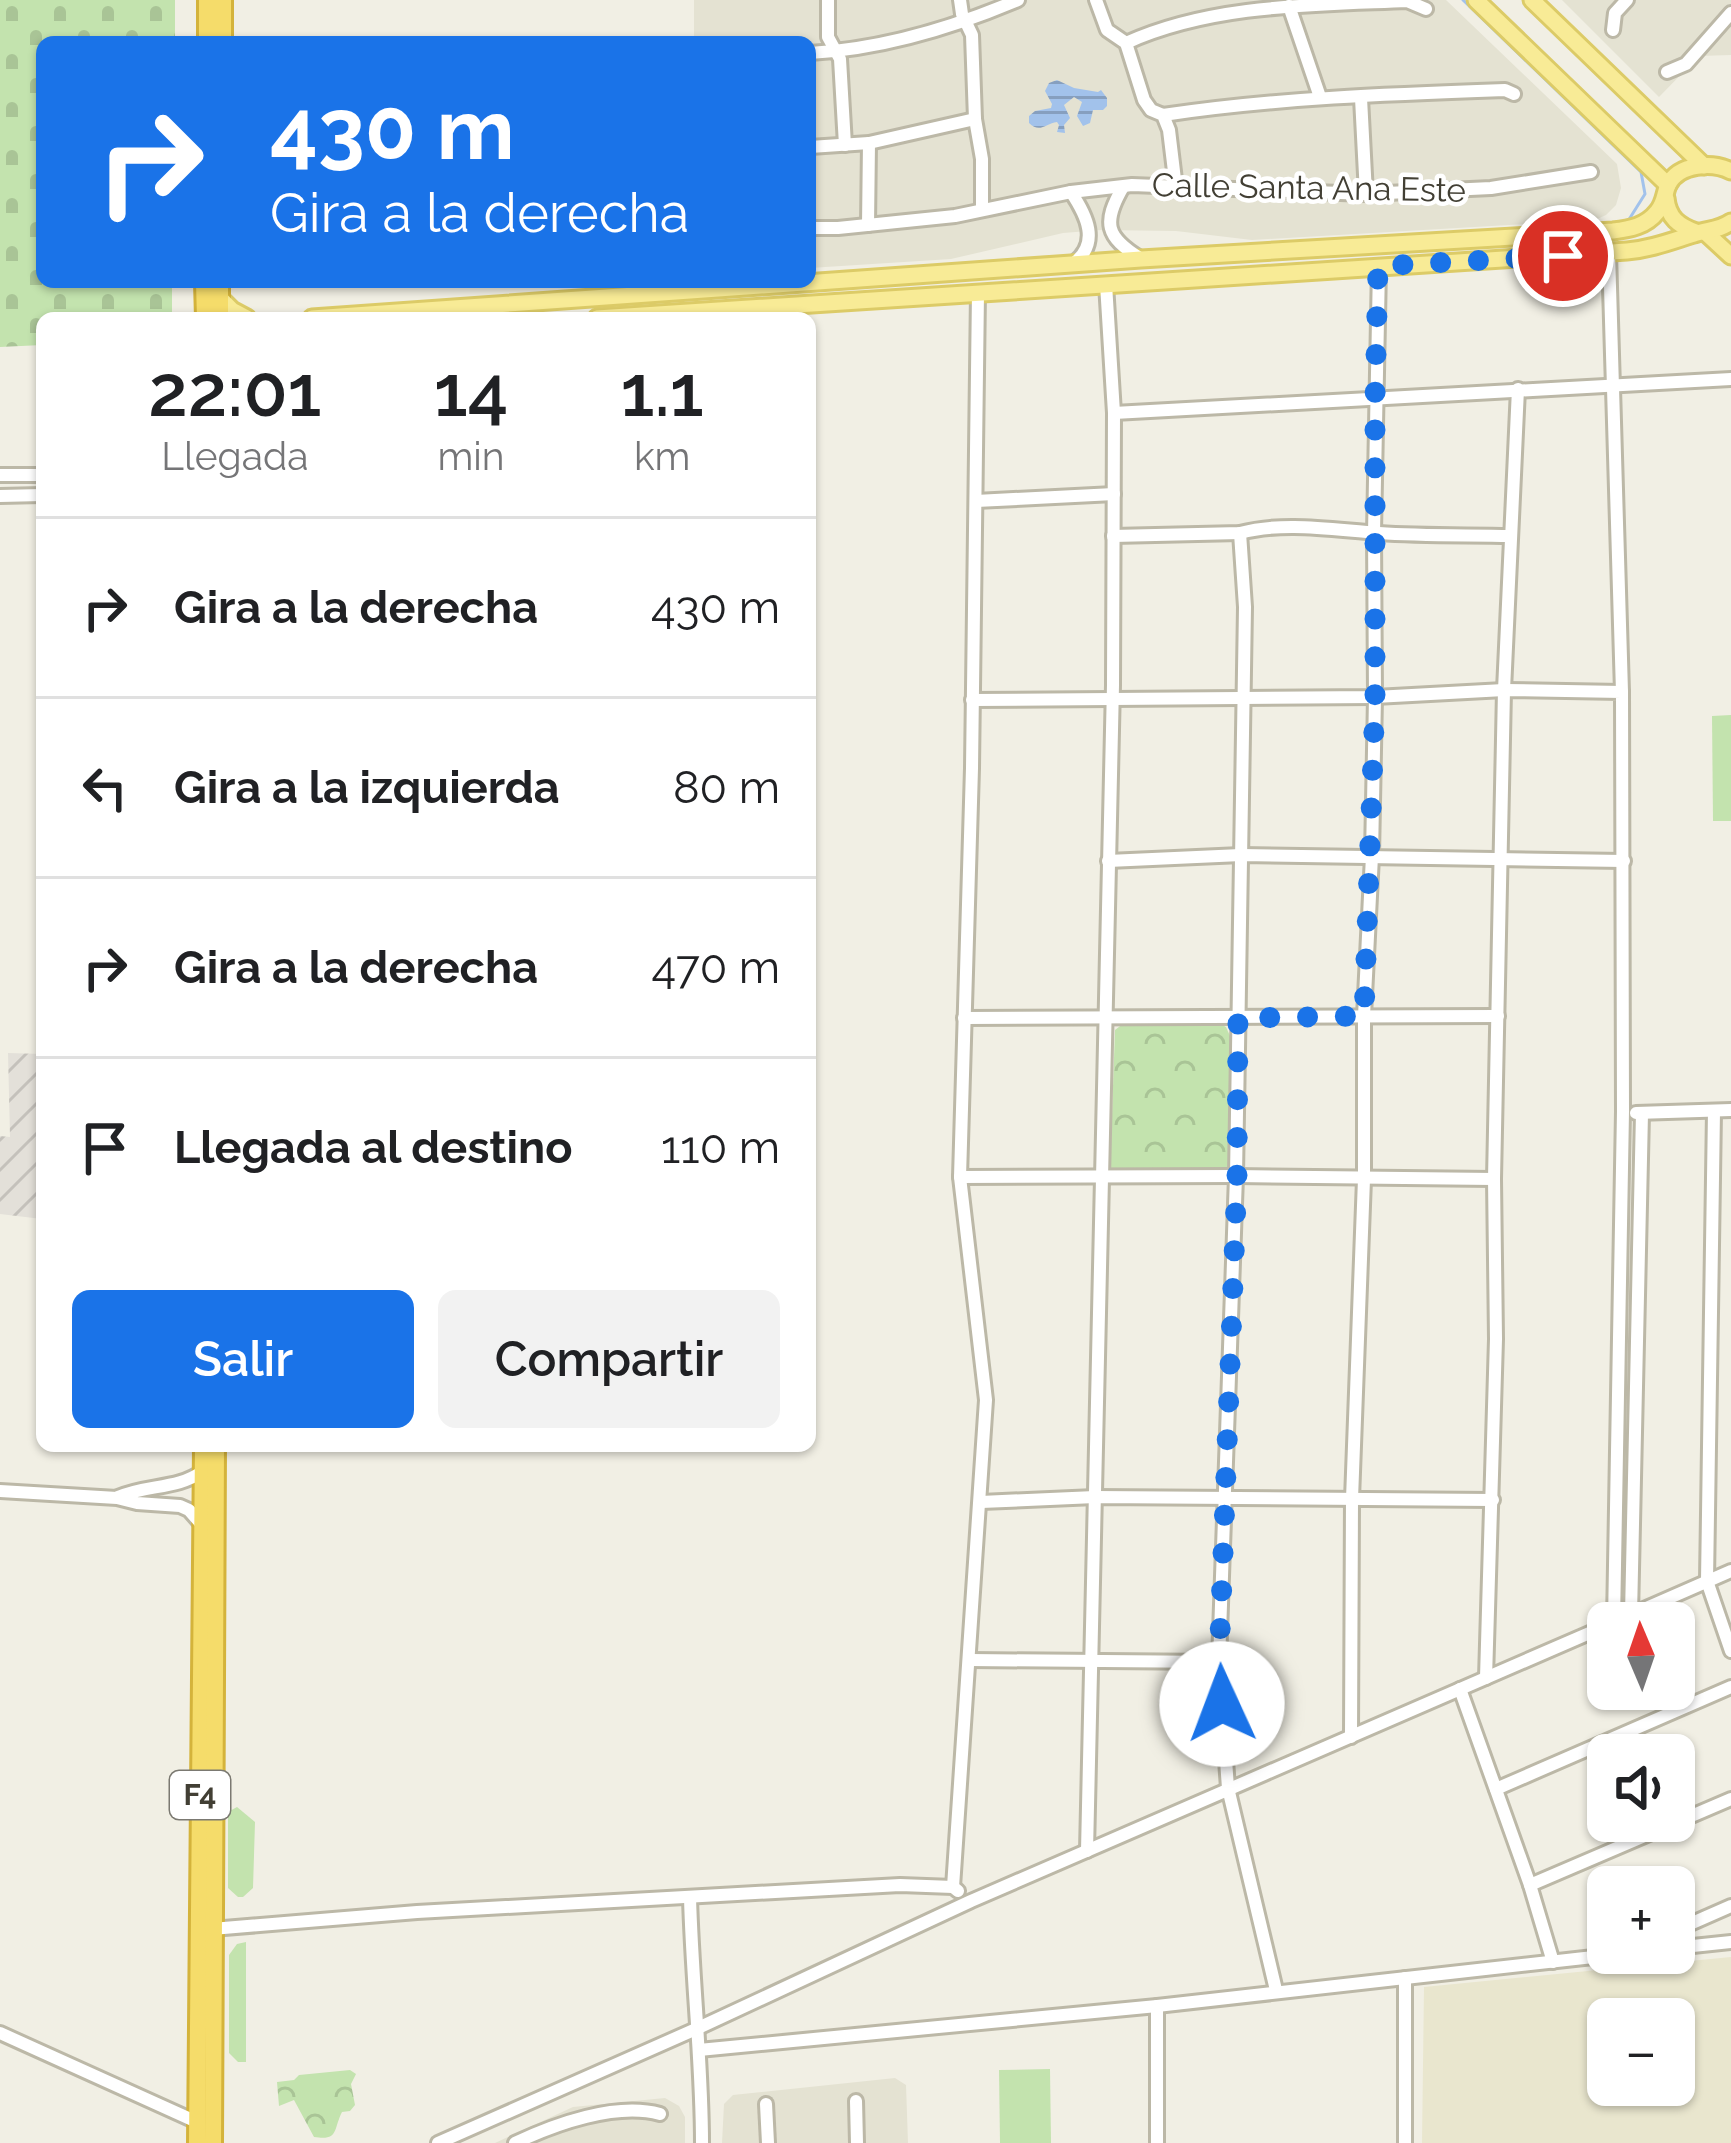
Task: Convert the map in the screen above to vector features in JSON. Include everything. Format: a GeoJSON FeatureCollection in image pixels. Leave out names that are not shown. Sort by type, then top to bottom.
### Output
{"type":"FeatureCollection","features":[{"type":"Feature","properties":{"kind":"highway"},"geometry":{"type":"LineString","coordinates":[[207,0],[207,36]]}},
{"type":"Feature","properties":{"kind":"highway"},"geometry":{"type":"LineString","coordinates":[[223,0],[223,36]]}},
{"type":"Feature","properties":{"kind":"highway","name":"F4"},"geometry":{"type":"LineString","coordinates":[[197,2143],[203,1452]]}},
{"type":"Feature","properties":{"kind":"highway","name":"F4"},"geometry":{"type":"LineString","coordinates":[[213,2143],[216,1452]]}},
{"type":"Feature","properties":{"kind":"main road"},"geometry":{"type":"LineString","coordinates":[[1476,0],[1667,192],[1672,218],[1701,232],[1731,256]]}},
{"type":"Feature","properties":{"kind":"main road"},"geometry":{"type":"LineString","coordinates":[[1532,0],[1704,166]]}},
{"type":"Feature","properties":{"kind":"main road"},"geometry":{"type":"LineString","coordinates":[[816,282],[1633,229],[1649,219],[1685,170],[1729,167]]}},
{"type":"Feature","properties":{"kind":"main road"},"geometry":{"type":"LineString","coordinates":[[676,293],[679,312],[1609,253],[1645,250],[1731,222]]}},
{"type":"Feature","properties":{"kind":"main road"},"geometry":{"type":"LineString","coordinates":[[1211,256],[1211,277]]}},
{"type":"Feature","properties":{"kind":"main road"},"geometry":{"type":"LineString","coordinates":[[987,292],[995,269]]}},
{"type":"Feature","properties":{"kind":"main road"},"geometry":{"type":"LineString","coordinates":[[399,312],[742,288]]}},
{"type":"Feature","properties":{"kind":"street"},"geometry":{"type":"LineString","coordinates":[[828,0],[828,37],[840,59],[845,145]]}},
{"type":"Feature","properties":{"kind":"street"},"geometry":{"type":"LineString","coordinates":[[959,0],[972,35],[982,210]]}},
{"type":"Feature","properties":{"kind":"street"},"geometry":{"type":"LineString","coordinates":[[816,53],[918,36],[968,22],[1018,0]]}},
{"type":"Feature","properties":{"kind":"street"},"geometry":{"type":"LineString","coordinates":[[1096,0],[1107,30],[1126,44],[1144,100],[1163,115],[1320,97],[1504,90],[1514,94]]}},
{"type":"Feature","properties":{"kind":"street"},"geometry":{"type":"LineString","coordinates":[[1613,31],[1615,13],[1627,0]]}},
{"type":"Feature","properties":{"kind":"street"},"geometry":{"type":"LineString","coordinates":[[1126,44],[1256,4],[1407,1],[1426,9]]}},
{"type":"Feature","properties":{"kind":"street"},"geometry":{"type":"LineString","coordinates":[[1289,6],[1320,97]]}},
{"type":"Feature","properties":{"kind":"street"},"geometry":{"type":"LineString","coordinates":[[1666,72],[1686,64],[1731,13]]}},
{"type":"Feature","properties":{"kind":"street"},"geometry":{"type":"LineString","coordinates":[[1361,98],[1366,194]]}},
{"type":"Feature","properties":{"kind":"street"},"geometry":{"type":"LineString","coordinates":[[1163,115],[1176,188]]}},
{"type":"Feature","properties":{"kind":"street"},"geometry":{"type":"LineString","coordinates":[[816,147],[869,143],[975,119]]}},
{"type":"Feature","properties":{"kind":"street"},"geometry":{"type":"LineString","coordinates":[[868,225],[869,143]]}},
{"type":"Feature","properties":{"kind":"street","name":"Calle Santa Ana Este"},"geometry":{"type":"LineString","coordinates":[[816,228],[955,216],[1072,192],[1124,187],[1366,194],[1491,188],[1591,172]]}},
{"type":"Feature","properties":{"kind":"street"},"geometry":{"type":"LineString","coordinates":[[1124,187],[1111,213],[1112,237],[1141,259]]}},
{"type":"Feature","properties":{"kind":"street"},"geometry":{"type":"LineString","coordinates":[[1072,192],[1090,230],[1085,255],[1075,263]]}},
{"type":"Feature","properties":{"kind":"street"},"geometry":{"type":"LineString","coordinates":[[1609,253],[1624,861],[1611,1602]]}},
{"type":"Feature","properties":{"kind":"street"},"geometry":{"type":"LineString","coordinates":[[1351,1737],[1352,1499],[1375,698],[1378,266]]}},
{"type":"Feature","properties":{"kind":"street"},"geometry":{"type":"LineString","coordinates":[[1087,1851],[1112,698],[1114,413],[1106,284]]}},
{"type":"Feature","properties":{"kind":"street"},"geometry":{"type":"LineString","coordinates":[[953,1887],[986,1400],[960,1177],[976,501],[987,292]]}},
{"type":"Feature","properties":{"kind":"street"},"geometry":{"type":"LineString","coordinates":[[1114,413],[1731,379]]}},
{"type":"Feature","properties":{"kind":"street"},"geometry":{"type":"LineString","coordinates":[[1486,1678],[1496,1340],[1494,1179],[1504,690],[1518,389]]}},
{"type":"Feature","properties":{"kind":"street"},"geometry":{"type":"LineString","coordinates":[[0,475],[36,475]]}},
{"type":"Feature","properties":{"kind":"street"},"geometry":{"type":"LineString","coordinates":[[976,501],[1114,494]]}},
{"type":"Feature","properties":{"kind":"street"},"geometry":{"type":"LineString","coordinates":[[0,496],[36,495]]}},
{"type":"Feature","properties":{"kind":"street"},"geometry":{"type":"LineString","coordinates":[[1113,536],[1240,533],[1258,528],[1510,536]]}},
{"type":"Feature","properties":{"kind":"street"},"geometry":{"type":"LineString","coordinates":[[1240,533],[1246,608],[1237,1176],[1219,1662],[1228,1788],[1276,1990]]}},
{"type":"Feature","properties":{"kind":"street"},"geometry":{"type":"LineString","coordinates":[[972,700],[1622,692]]}},
{"type":"Feature","properties":{"kind":"street"},"geometry":{"type":"LineString","coordinates":[[1108,860],[1241,855],[1624,861]]}},
{"type":"Feature","properties":{"kind":"street"},"geometry":{"type":"LineString","coordinates":[[964,1018],[1498,1016]]}},
{"type":"Feature","properties":{"kind":"street"},"geometry":{"type":"LineString","coordinates":[[1623,1112],[1731,1110]]}},
{"type":"Feature","properties":{"kind":"street"},"geometry":{"type":"LineString","coordinates":[[1714,1111],[1707,1581],[1731,1651]]}},
{"type":"Feature","properties":{"kind":"street"},"geometry":{"type":"LineString","coordinates":[[1631,1602],[1642,1113]]}},
{"type":"Feature","properties":{"kind":"street"},"geometry":{"type":"LineString","coordinates":[[960,1177],[1494,1179]]}},
{"type":"Feature","properties":{"kind":"street"},"geometry":{"type":"LineString","coordinates":[[117,1498],[136,1489],[189,1482],[203,1471]]}},
{"type":"Feature","properties":{"kind":"street"},"geometry":{"type":"LineString","coordinates":[[0,1491],[180,1506],[202,1525]]}},
{"type":"Feature","properties":{"kind":"street"},"geometry":{"type":"LineString","coordinates":[[981,1502],[1095,1497],[1493,1500]]}},
{"type":"Feature","properties":{"kind":"street"},"geometry":{"type":"LineString","coordinates":[[1660,1602],[1731,1571]]}},
{"type":"Feature","properties":{"kind":"street"},"geometry":{"type":"LineString","coordinates":[[438,2143],[971,1901],[1587,1634]]}},
{"type":"Feature","properties":{"kind":"street"},"geometry":{"type":"LineString","coordinates":[[970,1660],[1219,1662]]}},
{"type":"Feature","properties":{"kind":"street"},"geometry":{"type":"LineString","coordinates":[[1496,1789],[1731,1688]]}},
{"type":"Feature","properties":{"kind":"street"},"geometry":{"type":"LineString","coordinates":[[1460,1689],[1553,1961]]}},
{"type":"Feature","properties":{"kind":"street"},"geometry":{"type":"LineString","coordinates":[[1530,1885],[1731,1799]]}},
{"type":"Feature","properties":{"kind":"street"},"geometry":{"type":"LineString","coordinates":[[212,1928],[900,1885],[953,1887],[971,1901]]}},
{"type":"Feature","properties":{"kind":"street"},"geometry":{"type":"LineString","coordinates":[[690,1897],[701,2143]]}},
{"type":"Feature","properties":{"kind":"street"},"geometry":{"type":"LineString","coordinates":[[1695,1922],[1731,1906]]}},
{"type":"Feature","properties":{"kind":"street"},"geometry":{"type":"LineString","coordinates":[[1695,1946],[1731,1942]]}},
{"type":"Feature","properties":{"kind":"street"},"geometry":{"type":"LineString","coordinates":[[699,2050],[1157,2006],[1587,1957]]}},
{"type":"Feature","properties":{"kind":"street"},"geometry":{"type":"LineString","coordinates":[[1405,1978],[1405,2143]]}},
{"type":"Feature","properties":{"kind":"street"},"geometry":{"type":"LineString","coordinates":[[1156,2143],[1157,2006]]}},
{"type":"Feature","properties":{"kind":"street"},"geometry":{"type":"LineString","coordinates":[[0,2033],[197,2122]]}},
{"type":"Feature","properties":{"kind":"street"},"geometry":{"type":"LineString","coordinates":[[856,2102],[856,2143]]}},
{"type":"Feature","properties":{"kind":"street"},"geometry":{"type":"LineString","coordinates":[[766,2104],[768,2143]]}},
{"type":"Feature","properties":{"kind":"street"},"geometry":{"type":"LineString","coordinates":[[515,2143],[569,2120],[646,2110],[660,2114]]}},
{"type":"Feature","properties":{"kind":"shaded area"},"geometry":{"type":"Polygon","coordinates":[[[694,0],[1446,0],[1617,164],[1621,188],[1616,205],[1595,220],[1252,240],[1176,231],[1101,230],[1063,233],[951,259],[816,268],[816,36],[694,36],[694,0]]]}},
{"type":"Feature","properties":{"kind":"shaded area"},"geometry":{"type":"Polygon","coordinates":[[[1562,0],[1731,0],[1731,55],[1699,56],[1659,97],[1562,0]]]}},
{"type":"Feature","properties":{"kind":"shaded area"},"geometry":{"type":"Polygon","coordinates":[[[8,1053],[36,1054],[36,1218],[0,1214],[0,1136],[10,1137],[8,1053]]]}},
{"type":"Feature","properties":{"kind":"shaded area"},"geometry":{"type":"Polygon","coordinates":[[[1731,1957],[1731,2143],[1422,2143],[1424,1987],[1587,1971],[1695,1974],[1695,1961],[1731,1957]]]}},
{"type":"Feature","properties":{"kind":"shaded area"},"geometry":{"type":"Polygon","coordinates":[[[895,2078],[906,2085],[908,2143],[722,2143],[724,2104],[733,2095],[895,2078]]]}},
{"type":"Feature","properties":{"kind":"shaded area"},"geometry":{"type":"Polygon","coordinates":[[[665,2098],[679,2106],[685,2117],[685,2143],[495,2143],[573,2107],[665,2098]]]}},
{"type":"Feature","properties":{"kind":"green space"},"geometry":{"type":"Polygon","coordinates":[[[0,0],[175,0],[175,36],[36,36],[36,288],[172,288],[172,312],[36,312],[36,345],[0,347],[0,0]]]}},
{"type":"Feature","properties":{"kind":"green space"},"geometry":{"type":"Polygon","coordinates":[[[1731,715],[1731,821],[1713,821],[1712,716],[1731,715]]]}},
{"type":"Feature","properties":{"kind":"green space"},"geometry":{"type":"Polygon","coordinates":[[[1124,1023],[1219,1023],[1226,1027],[1230,1036],[1228,1173],[1110,1172],[1115,1030],[1124,1023]]]}},
{"type":"Feature","properties":{"kind":"green space"},"geometry":{"type":"Polygon","coordinates":[[[237,1807],[255,1822],[253,1888],[243,1897],[228,1888],[228,1812],[237,1807]]]}},
{"type":"Feature","properties":{"kind":"green space"},"geometry":{"type":"Polygon","coordinates":[[[246,1942],[246,2062],[238,2062],[229,2053],[229,1955],[237,1944],[246,1942]]]}},
{"type":"Feature","properties":{"kind":"green space"},"geometry":{"type":"Polygon","coordinates":[[[1050,2069],[1051,2143],[1000,2143],[999,2070],[1050,2069]]]}},
{"type":"Feature","properties":{"kind":"green space"},"geometry":{"type":"Polygon","coordinates":[[[350,2070],[356,2074],[351,2084],[355,2105],[342,2112],[331,2136],[314,2137],[294,2100],[279,2106],[277,2082],[350,2070]]]}},
{"type":"Feature","properties":{"kind":"water"},"geometry":{"type":"Polygon","coordinates":[[[1057,80],[1074,88],[1101,90],[1107,106],[1093,110],[1090,123],[1083,126],[1077,116],[1082,102],[1074,97],[1064,105],[1070,118],[1065,133],[1057,132],[1057,122],[1033,126],[1029,116],[1051,108],[1045,91],[1057,80]]]}},
{"type":"Feature","properties":{"kind":"waterway"},"geometry":{"type":"LineString","coordinates":[[1463,0],[1641,172],[1645,194],[1628,221]]}},
{"type":"Feature","properties":{"kind":"route"},"geometry":{"type":"LineString","coordinates":[[1222,1704],[1219,1662],[1237,1176],[1238,1018],[1364,1016],[1375,698],[1378,266],[1563,256]]}}]}
